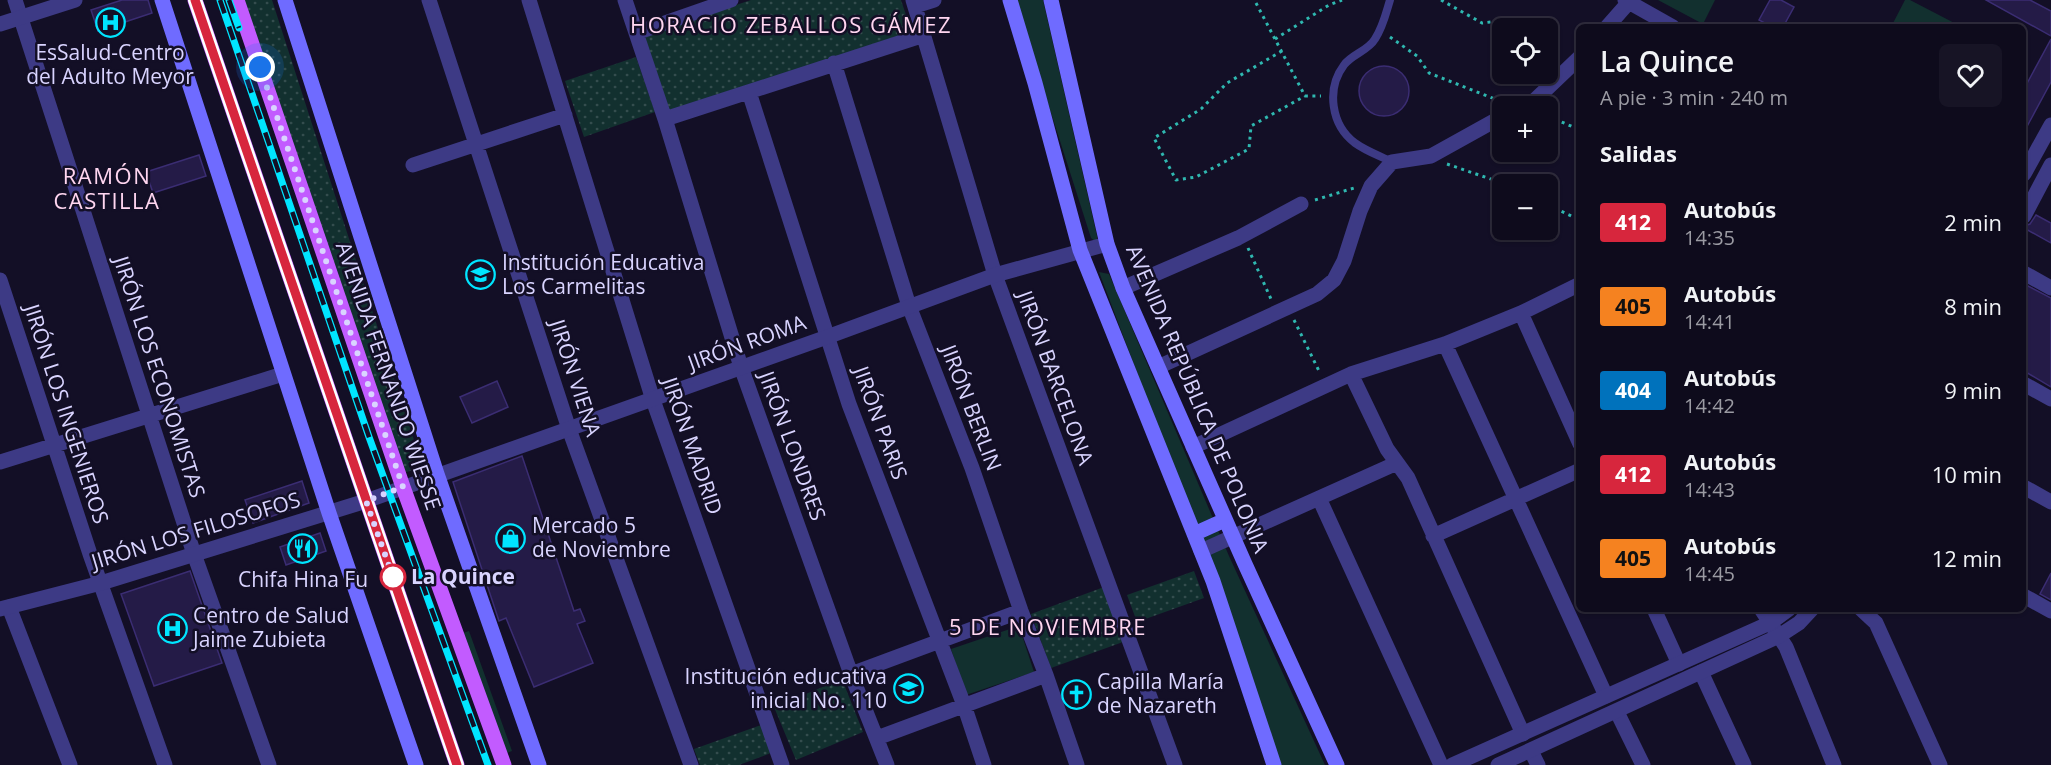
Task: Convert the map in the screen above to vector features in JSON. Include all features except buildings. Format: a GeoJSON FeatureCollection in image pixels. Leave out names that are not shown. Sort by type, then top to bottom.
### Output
{"type":"FeatureCollection","features":[{"type":"Feature","properties":{"kind":"main road"},"geometry":{"type":"LineString","coordinates":[[162,0],[329,513],[416,765]]}},
{"type":"Feature","properties":{"kind":"main road"},"geometry":{"type":"LineString","coordinates":[[195,0],[457,765]]}},
{"type":"Feature","properties":{"kind":"main road","name":"AVENIDA FERNANDO WIESSE"},"geometry":{"type":"LineString","coordinates":[[237,0],[403,487],[504,765]]}},
{"type":"Feature","properties":{"kind":"main road","name":"AVENIDA FERNANDO WIESSE"},"geometry":{"type":"LineString","coordinates":[[285,0],[437,474],[539,765]]}},
{"type":"Feature","properties":{"kind":"main road"},"geometry":{"type":"LineString","coordinates":[[1010,0],[1080,250],[1201,551],[1274,765]]}},
{"type":"Feature","properties":{"kind":"main road","name":"AVENIDA REPÚBLICA DE POLONIA"},"geometry":{"type":"LineString","coordinates":[[1051,0],[1107,244],[1123,288],[1232,536],[1337,765]]}},
{"type":"Feature","properties":{"kind":"main road"},"geometry":{"type":"LineString","coordinates":[[1194,534],[1225,520]]}},
{"type":"Feature","properties":{"kind":"street","name":"JIRÓN LOS ECONOMISTAS"},"geometry":{"type":"LineString","coordinates":[[15,0],[194,555],[269,765]]}},
{"type":"Feature","properties":{"kind":"street"},"geometry":{"type":"LineString","coordinates":[[0,24],[75,0]]}},
{"type":"Feature","properties":{"kind":"street","name":"JIRÓN VIENA"},"geometry":{"type":"LineString","coordinates":[[429,0],[569,429],[691,765]]}},
{"type":"Feature","properties":{"kind":"street","name":"JIRÓN MADRID"},"geometry":{"type":"LineString","coordinates":[[529,0],[653,400],[782,765]]}},
{"type":"Feature","properties":{"kind":"street","name":"JIRÓN LONDRES"},"geometry":{"type":"LineString","coordinates":[[625,0],[665,119],[741,367],[886,765]]}},
{"type":"Feature","properties":{"kind":"street"},"geometry":{"type":"LineString","coordinates":[[914,3],[934,0]]}},
{"type":"Feature","properties":{"kind":"street"},"geometry":{"type":"LineString","coordinates":[[636,33],[726,1]]}},
{"type":"Feature","properties":{"kind":"street"},"geometry":{"type":"LineString","coordinates":[[1608,24],[1627,1],[1668,24]]}},
{"type":"Feature","properties":{"kind":"street","name":"JIRÓN BARCELONA"},"geometry":{"type":"LineString","coordinates":[[914,3],[995,275],[1175,765]]}},
{"type":"Feature","properties":{"kind":"street"},"geometry":{"type":"LineString","coordinates":[[665,119],[924,35]]}},
{"type":"Feature","properties":{"kind":"street"},"geometry":{"type":"LineString","coordinates":[[1540,96],[1576,61]]}},
{"type":"Feature","properties":{"kind":"street","name":"JIRÓN BERLIN"},"geometry":{"type":"LineString","coordinates":[[834,63],[909,306],[972,468],[1077,765]]}},
{"type":"Feature","properties":{"kind":"street","name":"JIRÓN PARIS"},"geometry":{"type":"LineString","coordinates":[[749,92],[849,404],[964,705],[984,765]]}},
{"type":"Feature","properties":{"kind":"street"},"geometry":{"type":"LineString","coordinates":[[413,165],[565,114]]}},
{"type":"Feature","properties":{"kind":"street"},"geometry":{"type":"LineString","coordinates":[[1158,366],[1317,294],[1334,280],[1344,261],[1360,211],[1371,186],[1392,162],[1431,156],[1492,116]]}},
{"type":"Feature","properties":{"kind":"street"},"geometry":{"type":"LineString","coordinates":[[2026,170],[2051,125]]}},
{"type":"Feature","properties":{"kind":"street"},"geometry":{"type":"LineString","coordinates":[[2026,213],[2046,188],[2051,165]]}},
{"type":"Feature","properties":{"kind":"street"},"geometry":{"type":"LineString","coordinates":[[1123,288],[1243,235],[1301,204]]}},
{"type":"Feature","properties":{"kind":"street","name":"JIRÓN ROMA"},"geometry":{"type":"LineString","coordinates":[[403,487],[653,400],[995,275],[1107,244]]}},
{"type":"Feature","properties":{"kind":"street"},"geometry":{"type":"LineString","coordinates":[[2026,274],[2051,288]]}},
{"type":"Feature","properties":{"kind":"street","name":"JIRÓN LOS INGENIEROS"},"geometry":{"type":"LineString","coordinates":[[0,280],[90,554],[165,765]]}},
{"type":"Feature","properties":{"kind":"street"},"geometry":{"type":"LineString","coordinates":[[1193,447],[1351,374],[1445,344],[1521,313],[1576,286]]}},
{"type":"Feature","properties":{"kind":"street"},"geometry":{"type":"LineString","coordinates":[[1521,313],[1576,435]]}},
{"type":"Feature","properties":{"kind":"street"},"geometry":{"type":"LineString","coordinates":[[1445,344],[1606,696]]}},
{"type":"Feature","properties":{"kind":"street"},"geometry":{"type":"LineString","coordinates":[[0,462],[283,374]]}},
{"type":"Feature","properties":{"kind":"street"},"geometry":{"type":"LineString","coordinates":[[1351,374],[1387,449],[1408,478],[1523,734]]}},
{"type":"Feature","properties":{"kind":"street"},"geometry":{"type":"LineString","coordinates":[[2026,385],[2051,399]]}},
{"type":"Feature","properties":{"kind":"street"},"geometry":{"type":"LineString","coordinates":[[1201,551],[1397,463]]}},
{"type":"Feature","properties":{"kind":"street"},"geometry":{"type":"LineString","coordinates":[[1433,536],[1576,472]]}},
{"type":"Feature","properties":{"kind":"street","name":"JIRÓN LOS FILOSOFOS"},"geometry":{"type":"LineString","coordinates":[[5,608],[101,583],[194,555],[366,501],[403,487]]}},
{"type":"Feature","properties":{"kind":"street"},"geometry":{"type":"LineString","coordinates":[[2026,488],[2051,502]]}},
{"type":"Feature","properties":{"kind":"street"},"geometry":{"type":"LineString","coordinates":[[1319,498],[1441,765]]}},
{"type":"Feature","properties":{"kind":"street"},"geometry":{"type":"LineString","coordinates":[[2026,597],[2051,611]]}},
{"type":"Feature","properties":{"kind":"street"},"geometry":{"type":"LineString","coordinates":[[5,608],[70,765]]}},
{"type":"Feature","properties":{"kind":"street"},"geometry":{"type":"LineString","coordinates":[[852,674],[938,640],[1021,611]]}},
{"type":"Feature","properties":{"kind":"street"},"geometry":{"type":"LineString","coordinates":[[1655,612],[1679,664]]}},
{"type":"Feature","properties":{"kind":"street"},"geometry":{"type":"LineString","coordinates":[[1763,612],[1786,648],[1834,765]]}},
{"type":"Feature","properties":{"kind":"street"},"geometry":{"type":"LineString","coordinates":[[1452,765],[1770,623],[1785,612]]}},
{"type":"Feature","properties":{"kind":"street"},"geometry":{"type":"LineString","coordinates":[[1498,765],[1779,636],[1809,612]]}},
{"type":"Feature","properties":{"kind":"street"},"geometry":{"type":"LineString","coordinates":[[1864,612],[1876,623],[1940,765]]}},
{"type":"Feature","properties":{"kind":"street"},"geometry":{"type":"LineString","coordinates":[[1701,672],[1744,765]]}},
{"type":"Feature","properties":{"kind":"street"},"geometry":{"type":"LineString","coordinates":[[877,738],[1046,675]]}},
{"type":"Feature","properties":{"kind":"street"},"geometry":{"type":"LineString","coordinates":[[1617,712],[1643,765]]}},
{"type":"Feature","properties":{"kind":"street"},"geometry":{"type":"LineString","coordinates":[[1531,751],[1538,765]]}},
{"type":"Feature","properties":{"kind":"lane"},"geometry":{"type":"LineString","coordinates":[[1390,0],[1380,31],[1371,45],[1346,62],[1334,82],[1332,95],[1341,129],[1355,143],[1392,162]]}},
{"type":"Feature","properties":{"kind":"path"},"geometry":{"type":"LineString","coordinates":[[1275,39],[1329,4],[1342,0]]}},
{"type":"Feature","properties":{"kind":"path"},"geometry":{"type":"LineString","coordinates":[[1441,0],[1482,23],[1492,22]]}},
{"type":"Feature","properties":{"kind":"path"},"geometry":{"type":"LineString","coordinates":[[1256,3],[1305,96]]}},
{"type":"Feature","properties":{"kind":"path"},"geometry":{"type":"LineString","coordinates":[[1380,31],[1417,56],[1429,74],[1492,104]]}},
{"type":"Feature","properties":{"kind":"path"},"geometry":{"type":"LineString","coordinates":[[1282,51],[1227,83],[1201,109],[1154,138],[1176,180],[1196,177],[1249,149],[1251,126],[1305,96],[1332,95]]}},
{"type":"Feature","properties":{"kind":"path"},"geometry":{"type":"LineString","coordinates":[[1558,120],[1576,128]]}},
{"type":"Feature","properties":{"kind":"path"},"geometry":{"type":"LineString","coordinates":[[1444,163],[1492,180]]}},
{"type":"Feature","properties":{"kind":"path"},"geometry":{"type":"LineString","coordinates":[[1301,204],[1350,188],[1371,186]]}},
{"type":"Feature","properties":{"kind":"path"},"geometry":{"type":"LineString","coordinates":[[1558,210],[1576,218]]}},
{"type":"Feature","properties":{"kind":"path"},"geometry":{"type":"LineString","coordinates":[[1243,235],[1282,310],[1327,385]]}},
{"type":"Feature","properties":{"kind":"green space"},"geometry":{"type":"Polygon","coordinates":[[[240,0],[272,0],[423,468],[402,473],[240,0]]]}},
{"type":"Feature","properties":{"kind":"green space"},"geometry":{"type":"Polygon","coordinates":[[[751,0],[901,0],[913,36],[668,116],[640,41],[646,35],[751,0]]]}},
{"type":"Feature","properties":{"kind":"green space"},"geometry":{"type":"Polygon","coordinates":[[[1015,0],[1043,0],[1097,243],[1091,238],[1015,0]]]}},
{"type":"Feature","properties":{"kind":"green space"},"geometry":{"type":"Polygon","coordinates":[[[1658,0],[1715,0],[1703,24],[1658,0]]]}},
{"type":"Feature","properties":{"kind":"green space"},"geometry":{"type":"Polygon","coordinates":[[[1905,0],[1910,0],[1956,24],[1893,24],[1905,0]]]}},
{"type":"Feature","properties":{"kind":"green space"},"geometry":{"type":"Polygon","coordinates":[[[636,57],[655,112],[584,137],[565,81],[636,57]]]}},
{"type":"Feature","properties":{"kind":"green space"},"geometry":{"type":"Polygon","coordinates":[[[1099,272],[1109,274],[1229,556],[1325,765],[1281,765],[1099,272]]]}},
{"type":"Feature","properties":{"kind":"green space"},"geometry":{"type":"Polygon","coordinates":[[[1194,571],[1204,598],[1137,622],[1127,595],[1194,571]]]}},
{"type":"Feature","properties":{"kind":"green space"},"geometry":{"type":"Polygon","coordinates":[[[1104,587],[1123,642],[1051,668],[1031,614],[1104,587]]]}},
{"type":"Feature","properties":{"kind":"green space"},"geometry":{"type":"Polygon","coordinates":[[[1019,626],[1034,672],[966,695],[951,649],[1019,626]]]}},
{"type":"Feature","properties":{"kind":"green space"},"geometry":{"type":"Polygon","coordinates":[[[469,631],[512,751],[504,754],[463,633],[469,631]]]}},
{"type":"Feature","properties":{"kind":"green space"},"geometry":{"type":"Polygon","coordinates":[[[842,679],[863,732],[796,760],[774,707],[842,679]]]}},
{"type":"Feature","properties":{"kind":"green space"},"geometry":{"type":"Polygon","coordinates":[[[761,725],[771,753],[739,765],[700,765],[694,749],[761,725]]]}},
{"type":"Feature","properties":{"kind":"railway"},"geometry":{"type":"LineString","coordinates":[[220,0],[369,437],[488,765]]}},
{"type":"Feature","properties":{"kind":"railway"},"geometry":{"type":"LineString","coordinates":[[229,0],[239,28]]}},
{"type":"Feature","properties":{"kind":"bus line","name":"412"},"geometry":{"type":"LineString","coordinates":[[195,0],[457,765]]}},
{"type":"Feature","properties":{"kind":"place","name":"EsSalud-Centro del Adulto Meyor"},"geometry":{"type":"Point","coordinates":[110,22]}},
{"type":"Feature","properties":{"kind":"place","name":"Institución Educativa Los Carmelitas"},"geometry":{"type":"Point","coordinates":[481,275]}},
{"type":"Feature","properties":{"kind":"place","name":"Mercado 5 de Noviembre"},"geometry":{"type":"Point","coordinates":[511,538]}},
{"type":"Feature","properties":{"kind":"place","name":"Chifa Hina Fu"},"geometry":{"type":"Point","coordinates":[303,549]}},
{"type":"Feature","properties":{"kind":"place","name":"La Quince"},"geometry":{"type":"Point","coordinates":[393,577]}},
{"type":"Feature","properties":{"kind":"place","name":"Centro de Salud Jaime Zubieta"},"geometry":{"type":"Point","coordinates":[172,628]}},
{"type":"Feature","properties":{"kind":"place","name":"Institución educativa inicial No. 110"},"geometry":{"type":"Point","coordinates":[908,689]}},
{"type":"Feature","properties":{"kind":"place","name":"Capilla María de Nazareth"},"geometry":{"type":"Point","coordinates":[1076,694]}},
{"type":"Feature","properties":{"kind":"district","name":"HORACIO ZEBALLOS GÁMEZ"},"geometry":{"type":"Point","coordinates":[791,25]}},
{"type":"Feature","properties":{"kind":"district","name":"RAMÓN CASTILLA"},"geometry":{"type":"Point","coordinates":[107,188]}},
{"type":"Feature","properties":{"kind":"district","name":"5 DE NOVIEMBRE"},"geometry":{"type":"Point","coordinates":[1048,627]}},
{"type":"Feature","properties":{"kind":"route"},"geometry":{"type":"LineString","coordinates":[[260,67],[403,487],[366,501],[393,577]]}}]}
